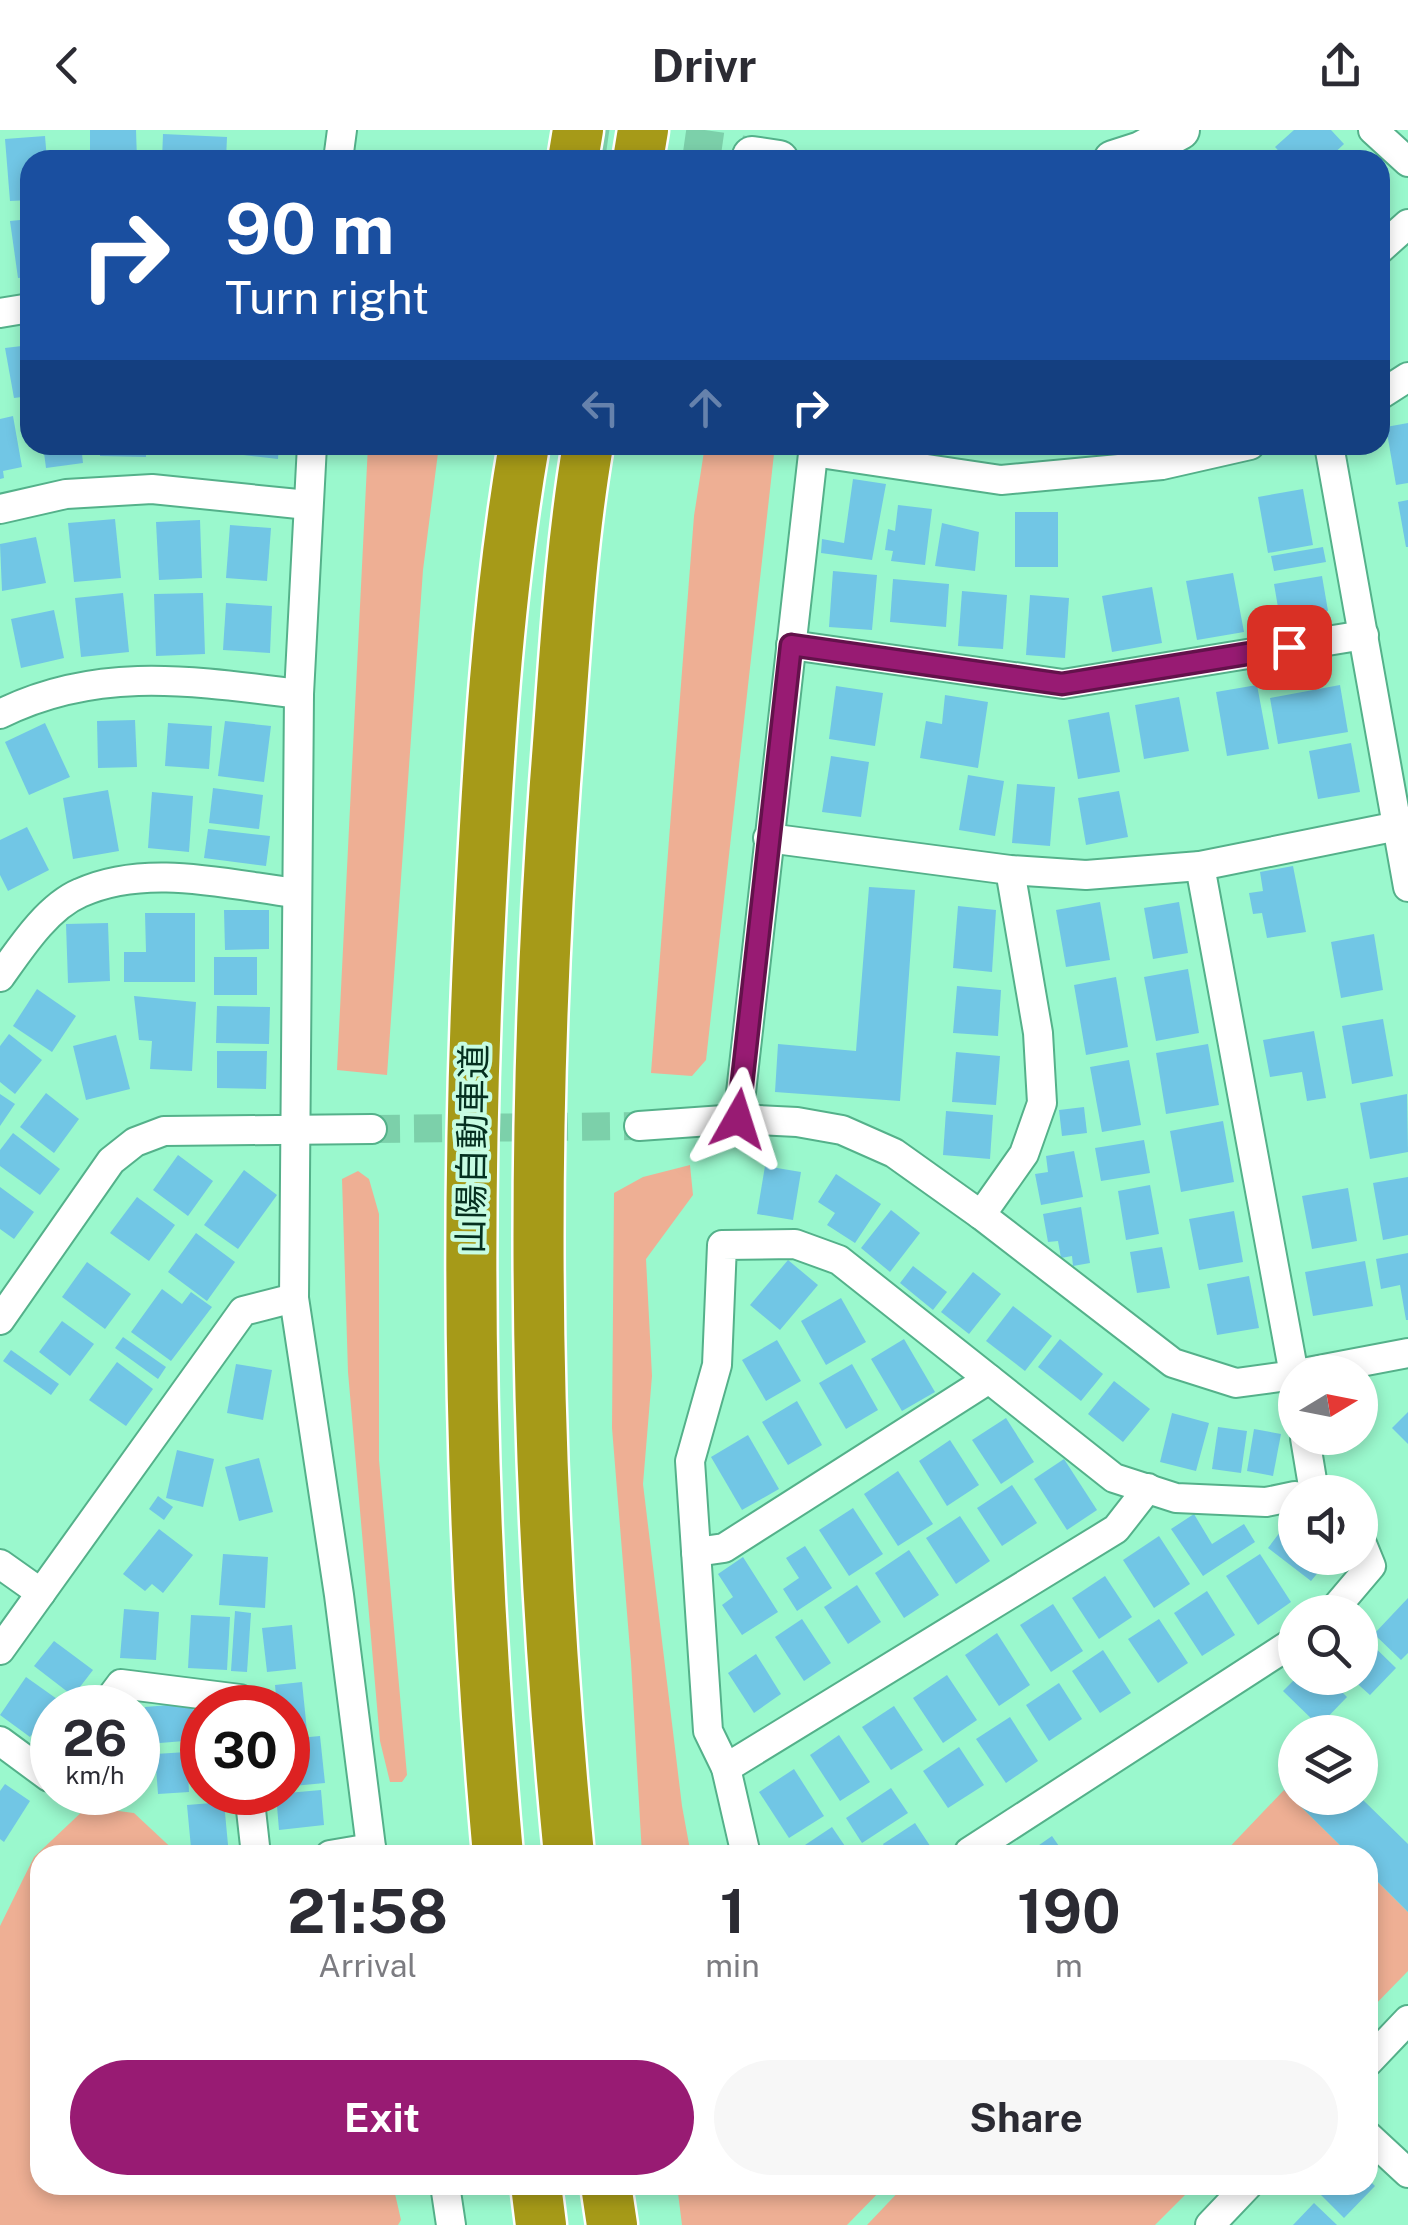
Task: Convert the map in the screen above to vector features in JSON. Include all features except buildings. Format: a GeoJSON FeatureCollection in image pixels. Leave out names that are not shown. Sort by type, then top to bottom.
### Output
{"type":"FeatureCollection","features":[{"type":"Feature","properties":{"kind":"highway","name":"山陽自動車道"},"geometry":{"type":"LineString","coordinates":[[497,1845],[473,1500],[472,1131],[484,847],[498,652],[523,455]]}},
{"type":"Feature","properties":{"kind":"highway","name":"山陽自動車道"},"geometry":{"type":"LineString","coordinates":[[568,1845],[557,1731],[544,1490],[537,1266],[540,1054],[565,656],[587,455]]}},
{"type":"Feature","properties":{"kind":"highway"},"geometry":{"type":"LineString","coordinates":[[538,2195],[542,2225]]}},
{"type":"Feature","properties":{"kind":"highway"},"geometry":{"type":"LineString","coordinates":[[608,2195],[612,2225]]}},
{"type":"Feature","properties":{"kind":"street"},"geometry":{"type":"LineString","coordinates":[[1143,150],[1180,130]]}},
{"type":"Feature","properties":{"kind":"street"},"geometry":{"type":"LineString","coordinates":[[1373,130],[1408,162]]}},
{"type":"Feature","properties":{"kind":"street"},"geometry":{"type":"LineString","coordinates":[[311,455],[299,694],[294,1298],[339,1594],[371,1845]]}},
{"type":"Feature","properties":{"kind":"street"},"geometry":{"type":"LineString","coordinates":[[738,1119],[813,455]]}},
{"type":"Feature","properties":{"kind":"street"},"geometry":{"type":"LineString","coordinates":[[850,455],[1000,480],[1162,465],[1206,455]]}},
{"type":"Feature","properties":{"kind":"street"},"geometry":{"type":"LineString","coordinates":[[1332,455],[1403,825],[1408,887]]}},
{"type":"Feature","properties":{"kind":"street"},"geometry":{"type":"LineString","coordinates":[[0,509],[66,494],[152,489],[308,505]]}},
{"type":"Feature","properties":{"kind":"street"},"geometry":{"type":"LineString","coordinates":[[791,645],[1062,684],[1364,635]]}},
{"type":"Feature","properties":{"kind":"street"},"geometry":{"type":"LineString","coordinates":[[0,714],[26,701],[92,683],[171,678],[299,694]]}},
{"type":"Feature","properties":{"kind":"street"},"geometry":{"type":"LineString","coordinates":[[768,838],[1010,870],[1086,876],[1200,866],[1403,825]]}},
{"type":"Feature","properties":{"kind":"street"},"geometry":{"type":"LineString","coordinates":[[1200,866],[1291,1355]]}},
{"type":"Feature","properties":{"kind":"street"},"geometry":{"type":"LineString","coordinates":[[981,1215],[1024,1154],[1042,1103],[1038,1033],[1010,870]]}},
{"type":"Feature","properties":{"kind":"street"},"geometry":{"type":"LineString","coordinates":[[0,977],[31,932],[77,894],[133,876],[200,880],[295,893]]}},
{"type":"Feature","properties":{"kind":"street"},"geometry":{"type":"LineString","coordinates":[[640,1126],[738,1119],[797,1122],[842,1130],[894,1153],[1173,1363],[1236,1382],[1278,1378]]}},
{"type":"Feature","properties":{"kind":"street"},"geometry":{"type":"LineString","coordinates":[[0,1320],[112,1161],[135,1142],[164,1131],[372,1128]]}},
{"type":"Feature","properties":{"kind":"street"},"geometry":{"type":"LineString","coordinates":[[744,1845],[726,1768],[708,1730],[690,1461],[717,1365],[722,1245],[795,1244],[838,1260],[1114,1478],[1176,1498],[1278,1500]]}},
{"type":"Feature","properties":{"kind":"street"},"geometry":{"type":"LineString","coordinates":[[0,1650],[244,1312],[294,1298]]}},
{"type":"Feature","properties":{"kind":"street"},"geometry":{"type":"LineString","coordinates":[[1378,1359],[1408,1353]]}},
{"type":"Feature","properties":{"kind":"street"},"geometry":{"type":"LineString","coordinates":[[696,1552],[724,1548],[990,1379]]}},
{"type":"Feature","properties":{"kind":"street"},"geometry":{"type":"LineString","coordinates":[[726,1768],[1116,1529],[1148,1488]]}},
{"type":"Feature","properties":{"kind":"street"},"geometry":{"type":"LineString","coordinates":[[0,1564],[41,1593]]}},
{"type":"Feature","properties":{"kind":"street"},"geometry":{"type":"LineString","coordinates":[[1346,1595],[1363,1575]]}},
{"type":"Feature","properties":{"kind":"street"},"geometry":{"type":"LineString","coordinates":[[979,1845],[1278,1652]]}},
{"type":"Feature","properties":{"kind":"street"},"geometry":{"type":"LineString","coordinates":[[0,1741],[30,1763]]}},
{"type":"Feature","properties":{"kind":"street"},"geometry":{"type":"LineString","coordinates":[[252,1815],[255,1845]]}},
{"type":"Feature","properties":{"kind":"street"},"geometry":{"type":"LineString","coordinates":[[1378,2052],[1408,2020]]}},
{"type":"Feature","properties":{"kind":"street"},"geometry":{"type":"LineString","coordinates":[[1378,2145],[1408,2173]]}},
{"type":"Feature","properties":{"kind":"street"},"geometry":{"type":"LineString","coordinates":[[446,2195],[451,2225]]}},
{"type":"Feature","properties":{"kind":"street"},"geometry":{"type":"LineString","coordinates":[[1210,2225],[1238,2195]]}},
{"type":"Feature","properties":{"kind":"shaded area"},"geometry":{"type":"Polygon","coordinates":[[[368,455],[438,455],[423,570],[387,1075],[337,1070],[368,455]]]}},
{"type":"Feature","properties":{"kind":"shaded area"},"geometry":{"type":"Polygon","coordinates":[[[703,455],[774,455],[706,1060],[692,1076],[651,1073],[694,516],[703,455]]]}},
{"type":"Feature","properties":{"kind":"shaded area"},"geometry":{"type":"Polygon","coordinates":[[[690,1165],[693,1195],[646,1259],[652,1376],[643,1484],[689,1845],[641,1845],[612,1428],[614,1193],[643,1177],[690,1165]]]}},
{"type":"Feature","properties":{"kind":"shaded area"},"geometry":{"type":"Polygon","coordinates":[[[358,1171],[369,1179],[379,1214],[379,1460],[407,1775],[402,1782],[390,1782],[380,1741],[348,1372],[342,1179],[358,1171]]]}},
{"type":"Feature","properties":{"kind":"shaded area"},"geometry":{"type":"Polygon","coordinates":[[[1278,1796],[1278,1815],[1309,1815],[1340,1845],[1232,1845],[1278,1796]]]}},
{"type":"Feature","properties":{"kind":"shaded area"},"geometry":{"type":"Polygon","coordinates":[[[79,1815],[136,1815],[168,1845],[47,1845],[79,1815]]]}},
{"type":"Feature","properties":{"kind":"shaded area"},"geometry":{"type":"Polygon","coordinates":[[[30,1865],[30,2195],[395,2195],[401,2220],[398,2225],[0,2225],[0,1926],[30,1865]]]}},
{"type":"Feature","properties":{"kind":"shaded area"},"geometry":{"type":"Polygon","coordinates":[[[1378,1882],[1408,1912],[1408,1971],[1378,2002],[1378,1882]]]}},
{"type":"Feature","properties":{"kind":"shaded area"},"geometry":{"type":"Polygon","coordinates":[[[678,2195],[876,2195],[847,2225],[682,2225],[678,2195]]]}},
{"type":"Feature","properties":{"kind":"shaded area"},"geometry":{"type":"Polygon","coordinates":[[[896,2195],[1185,2195],[1155,2225],[867,2225],[896,2195]]]}},
{"type":"Feature","properties":{"kind":"tunnel"},"geometry":{"type":"LineString","coordinates":[[571,130],[710,150]]}},
{"type":"Feature","properties":{"kind":"tunnel"},"geometry":{"type":"LineString","coordinates":[[372,1129],[639,1126]]}},
{"type":"Feature","properties":{"kind":"route"},"geometry":{"type":"LineString","coordinates":[[738,1119],[791,645],[1062,684],[1289,647]]}}]}
